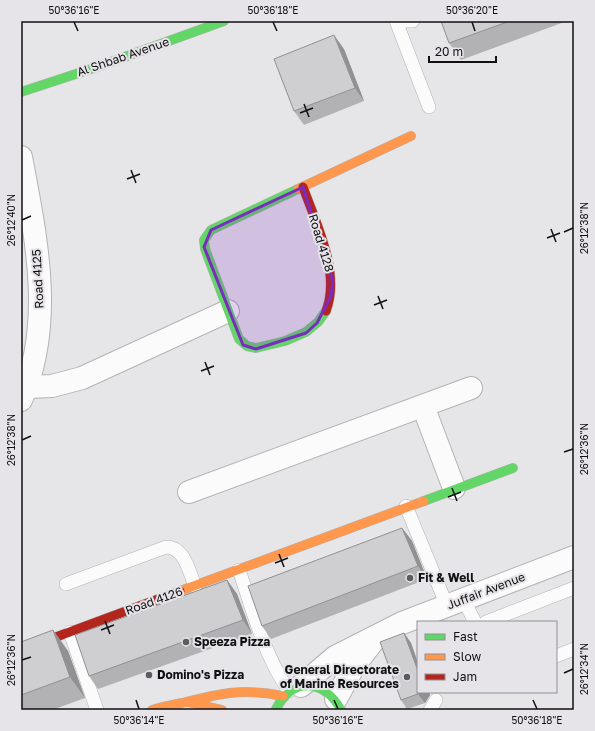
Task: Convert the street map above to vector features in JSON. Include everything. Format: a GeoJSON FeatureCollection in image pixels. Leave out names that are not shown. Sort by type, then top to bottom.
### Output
{"type":"FeatureCollection","features":[{"type":"Feature","properties":{"kind":"street","name":"Al Shbab Avenue"},"geometry":{"type":"LineString","coordinates":[[21,92],[224,21]]}},
{"type":"Feature","properties":{"kind":"street","name":"Road 4128"},"geometry":{"type":"LineString","coordinates":[[303,187],[330,266],[333,281],[331,296],[326,310],[317,323],[306,332],[256,349],[243,344],[239,339],[204,247],[207,235],[211,230],[411,136]]}},
{"type":"Feature","properties":{"kind":"street","name":"Road 4125"},"geometry":{"type":"LineString","coordinates":[[21,157],[24,191],[35,242],[41,297],[39,331],[34,364],[24,394]]}},
{"type":"Feature","properties":{"kind":"street"},"geometry":{"type":"LineString","coordinates":[[24,394],[82,378],[228,311]]}},
{"type":"Feature","properties":{"kind":"street"},"geometry":{"type":"LineString","coordinates":[[189,492],[471,388]]}},
{"type":"Feature","properties":{"kind":"street"},"geometry":{"type":"LineString","coordinates":[[423,406],[454,488]]}},
{"type":"Feature","properties":{"kind":"street","name":"Road 4126"},"geometry":{"type":"LineString","coordinates":[[21,650],[239,570],[454,488],[513,468]]}},
{"type":"Feature","properties":{"kind":"street","name":"Juffair Avenue"},"geometry":{"type":"LineString","coordinates":[[291,691],[335,657],[402,624],[574,557]]}},
{"type":"Feature","properties":{"kind":"street","name":"Juffair Avenue"},"geometry":{"type":"LineString","coordinates":[[340,707],[354,666],[376,637]]}},
{"type":"Feature","properties":{"kind":"street"},"geometry":{"type":"LineString","coordinates":[[152,710],[188,702],[211,694],[235,690],[291,691],[317,686],[324,689],[340,707]]}},
{"type":"Feature","properties":{"kind":"street"},"geometry":{"type":"LineString","coordinates":[[276,710],[291,691]]}},
{"type":"Feature","properties":{"kind":"street"},"geometry":{"type":"LineString","coordinates":[[188,702],[222,710]]}},
{"type":"Feature","properties":{"kind":"lane"},"geometry":{"type":"LineString","coordinates":[[396,21],[429,108]]}},
{"type":"Feature","properties":{"kind":"lane"},"geometry":{"type":"LineString","coordinates":[[405,21],[413,21]]}},
{"type":"Feature","properties":{"kind":"lane"},"geometry":{"type":"LineString","coordinates":[[406,506],[455,603],[474,621]]}},
{"type":"Feature","properties":{"kind":"lane"},"geometry":{"type":"LineString","coordinates":[[66,584],[166,547],[172,547],[177,549],[182,556],[195,586]]}},
{"type":"Feature","properties":{"kind":"lane"},"geometry":{"type":"LineString","coordinates":[[239,570],[268,653],[278,675],[291,691]]}},
{"type":"Feature","properties":{"kind":"lane"},"geometry":{"type":"LineString","coordinates":[[489,621],[574,588]]}},
{"type":"Feature","properties":{"kind":"lane"},"geometry":{"type":"LineString","coordinates":[[70,632],[97,710]]}},
{"type":"Feature","properties":{"kind":"lane"},"geometry":{"type":"LineString","coordinates":[[557,656],[574,649]]}},
{"type":"Feature","properties":{"kind":"highlighted area"},"geometry":{"type":"Polygon","coordinates":[[[303,187],[333,281],[331,296],[317,323],[306,333],[263,347],[256,349],[243,345],[204,247],[211,230],[303,187]]]}},
{"type":"Feature","properties":{"kind":"building"},"geometry":{"type":"Polygon","coordinates":[[[441,21],[510,21],[449,43],[441,21]]]}},
{"type":"Feature","properties":{"kind":"building"},"geometry":{"type":"Polygon","coordinates":[[[334,35],[355,88],[294,111],[274,59],[334,35]]]}},
{"type":"Feature","properties":{"kind":"building"},"geometry":{"type":"Polygon","coordinates":[[[402,528],[418,566],[262,626],[248,586],[402,528]]]}},
{"type":"Feature","properties":{"kind":"building"},"geometry":{"type":"Polygon","coordinates":[[[227,580],[243,620],[89,676],[75,635],[227,580]]]}},
{"type":"Feature","properties":{"kind":"building"},"geometry":{"type":"Polygon","coordinates":[[[53,630],[70,677],[21,695],[21,642],[53,630]]]}},
{"type":"Feature","properties":{"kind":"building","name":"General Directorate of Marine Resources"},"geometry":{"type":"Polygon","coordinates":[[[404,633],[417,668],[418,694],[401,700],[380,642],[404,633]]]}},
{"type":"Feature","properties":{"kind":"traffic: fast"},"geometry":{"type":"LineString","coordinates":[[21,92],[97,67],[224,21]]}},
{"type":"Feature","properties":{"kind":"traffic: fast"},"geometry":{"type":"LineString","coordinates":[[298,189],[211,230],[204,240],[205,249],[239,339],[247,346],[256,348],[285,341],[306,332],[318,322],[326,311]]}},
{"type":"Feature","properties":{"kind":"traffic: fast"},"geometry":{"type":"LineString","coordinates":[[424,501],[513,468]]}},
{"type":"Feature","properties":{"kind":"traffic: fast"},"geometry":{"type":"LineString","coordinates":[[276,709],[291,691],[300,687],[308,686],[326,692],[341,710]]}},
{"type":"Feature","properties":{"kind":"traffic: slow"},"geometry":{"type":"LineString","coordinates":[[298,189],[411,136]]}},
{"type":"Feature","properties":{"kind":"traffic: slow"},"geometry":{"type":"LineString","coordinates":[[180,591],[424,501]]}},
{"type":"Feature","properties":{"kind":"traffic: slow"},"geometry":{"type":"LineString","coordinates":[[152,710],[221,694],[256,692],[283,696]]}},
{"type":"Feature","properties":{"kind":"traffic: slow"},"geometry":{"type":"LineString","coordinates":[[188,702],[222,710]]}},
{"type":"Feature","properties":{"kind":"traffic: jam"},"geometry":{"type":"LineString","coordinates":[[303,187],[320,232],[329,265],[331,281],[330,296],[326,311]]}},
{"type":"Feature","properties":{"kind":"traffic: jam"},"geometry":{"type":"LineString","coordinates":[[21,650],[180,591]]}},
{"type":"Feature","properties":{"kind":"place","name":"Fit & Well"},"geometry":{"type":"Point","coordinates":[410,578]}},
{"type":"Feature","properties":{"kind":"place","name":"Speeza Pizza"},"geometry":{"type":"Point","coordinates":[186,642]}},
{"type":"Feature","properties":{"kind":"place","name":"Domino's Pizza"},"geometry":{"type":"Point","coordinates":[149,675]}},
{"type":"Feature","properties":{"kind":"place","name":"General Directorate of Marine Resources"},"geometry":{"type":"Point","coordinates":[407,677]}}]}
